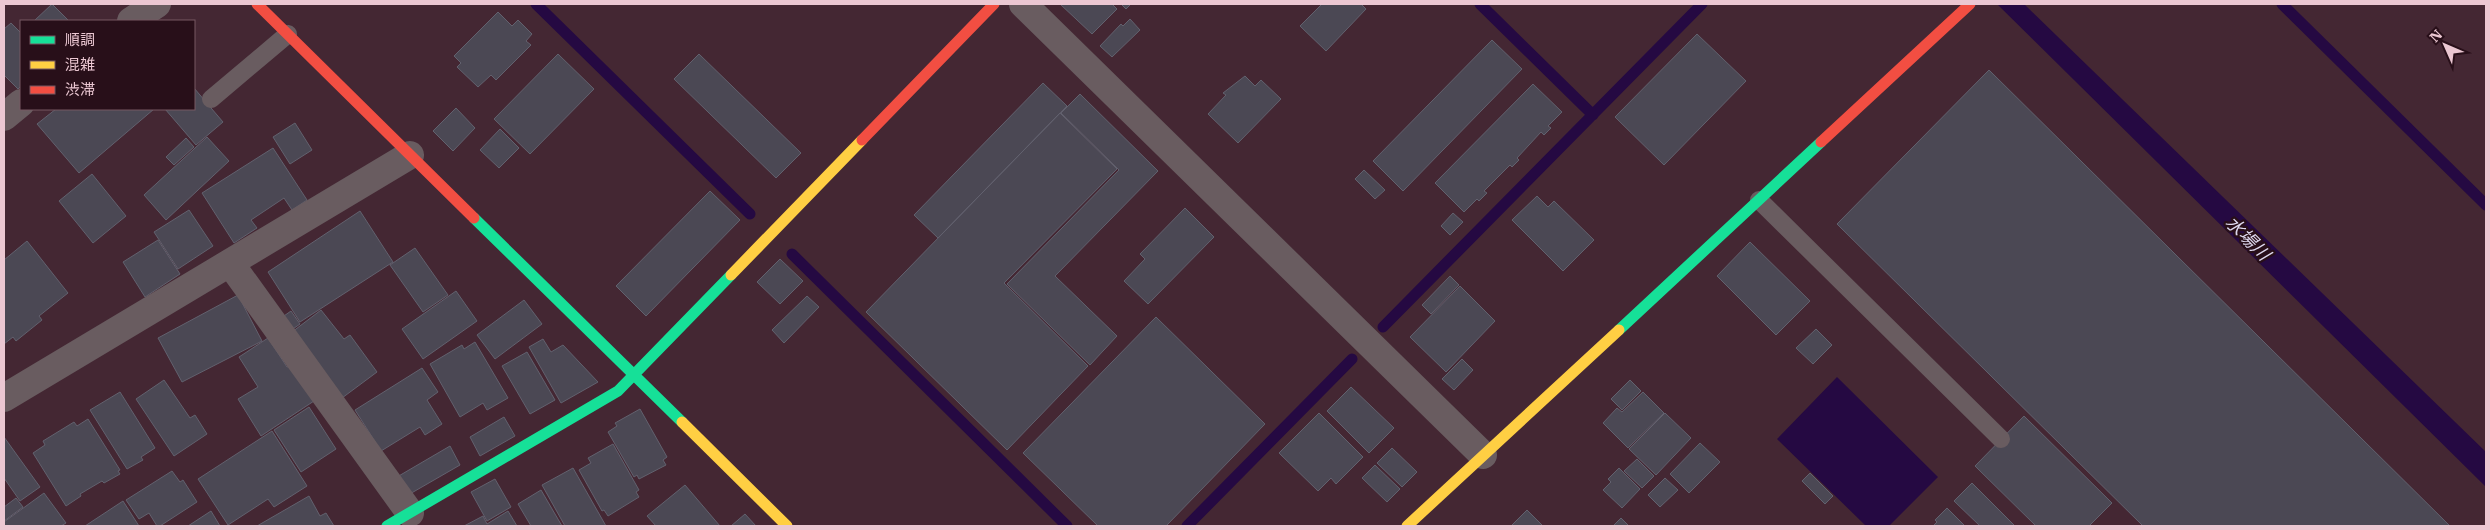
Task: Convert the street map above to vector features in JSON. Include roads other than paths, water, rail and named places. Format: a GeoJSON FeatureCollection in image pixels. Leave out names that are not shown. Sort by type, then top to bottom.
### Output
{"type":"FeatureCollection","features":[{"type":"Feature","properties":{"kind":"street"},"geometry":{"type":"LineString","coordinates":[[132,20],[156,4]]}},
{"type":"Feature","properties":{"kind":"street"},"geometry":{"type":"LineString","coordinates":[[257,4],[787,526]]}},
{"type":"Feature","properties":{"kind":"street"},"geometry":{"type":"LineString","coordinates":[[230,263],[399,520],[618,391],[994,4]]}},
{"type":"Feature","properties":{"kind":"street"},"geometry":{"type":"LineString","coordinates":[[1023,4],[1483,455]]}},
{"type":"Feature","properties":{"kind":"street"},"geometry":{"type":"LineString","coordinates":[[1407,526],[1759,200],[1963,6]]}},
{"type":"Feature","properties":{"kind":"street"},"geometry":{"type":"LineString","coordinates":[[4,117],[20,104]]}},
{"type":"Feature","properties":{"kind":"street"},"geometry":{"type":"LineString","coordinates":[[4,398],[410,155]]}},
{"type":"Feature","properties":{"kind":"lane"},"geometry":{"type":"LineString","coordinates":[[210,99],[288,34]]}},
{"type":"Feature","properties":{"kind":"lane"},"geometry":{"type":"LineString","coordinates":[[1759,200],[2001,439]]}},
{"type":"Feature","properties":{"kind":"water","name":"水場川"},"geometry":{"type":"Polygon","coordinates":[[[1997,4],[2024,4],[2486,452],[2486,487],[1997,4]]]}},
{"type":"Feature","properties":{"kind":"water"},"geometry":{"type":"Polygon","coordinates":[[[1837,377],[1938,477],[1889,526],[1866,526],[1777,439],[1837,377]]]}},
{"type":"Feature","properties":{"kind":"waterway"},"geometry":{"type":"LineString","coordinates":[[536,4],[750,214]]}},
{"type":"Feature","properties":{"kind":"waterway"},"geometry":{"type":"LineString","coordinates":[[1480,4],[1593,115]]}},
{"type":"Feature","properties":{"kind":"waterway"},"geometry":{"type":"LineString","coordinates":[[1383,327],[1702,4]]}},
{"type":"Feature","properties":{"kind":"waterway"},"geometry":{"type":"LineString","coordinates":[[2282,4],[2486,205]]}},
{"type":"Feature","properties":{"kind":"waterway"},"geometry":{"type":"LineString","coordinates":[[792,254],[1067,526]]}},
{"type":"Feature","properties":{"kind":"waterway"},"geometry":{"type":"LineString","coordinates":[[1187,526],[1352,359]]}}]}
